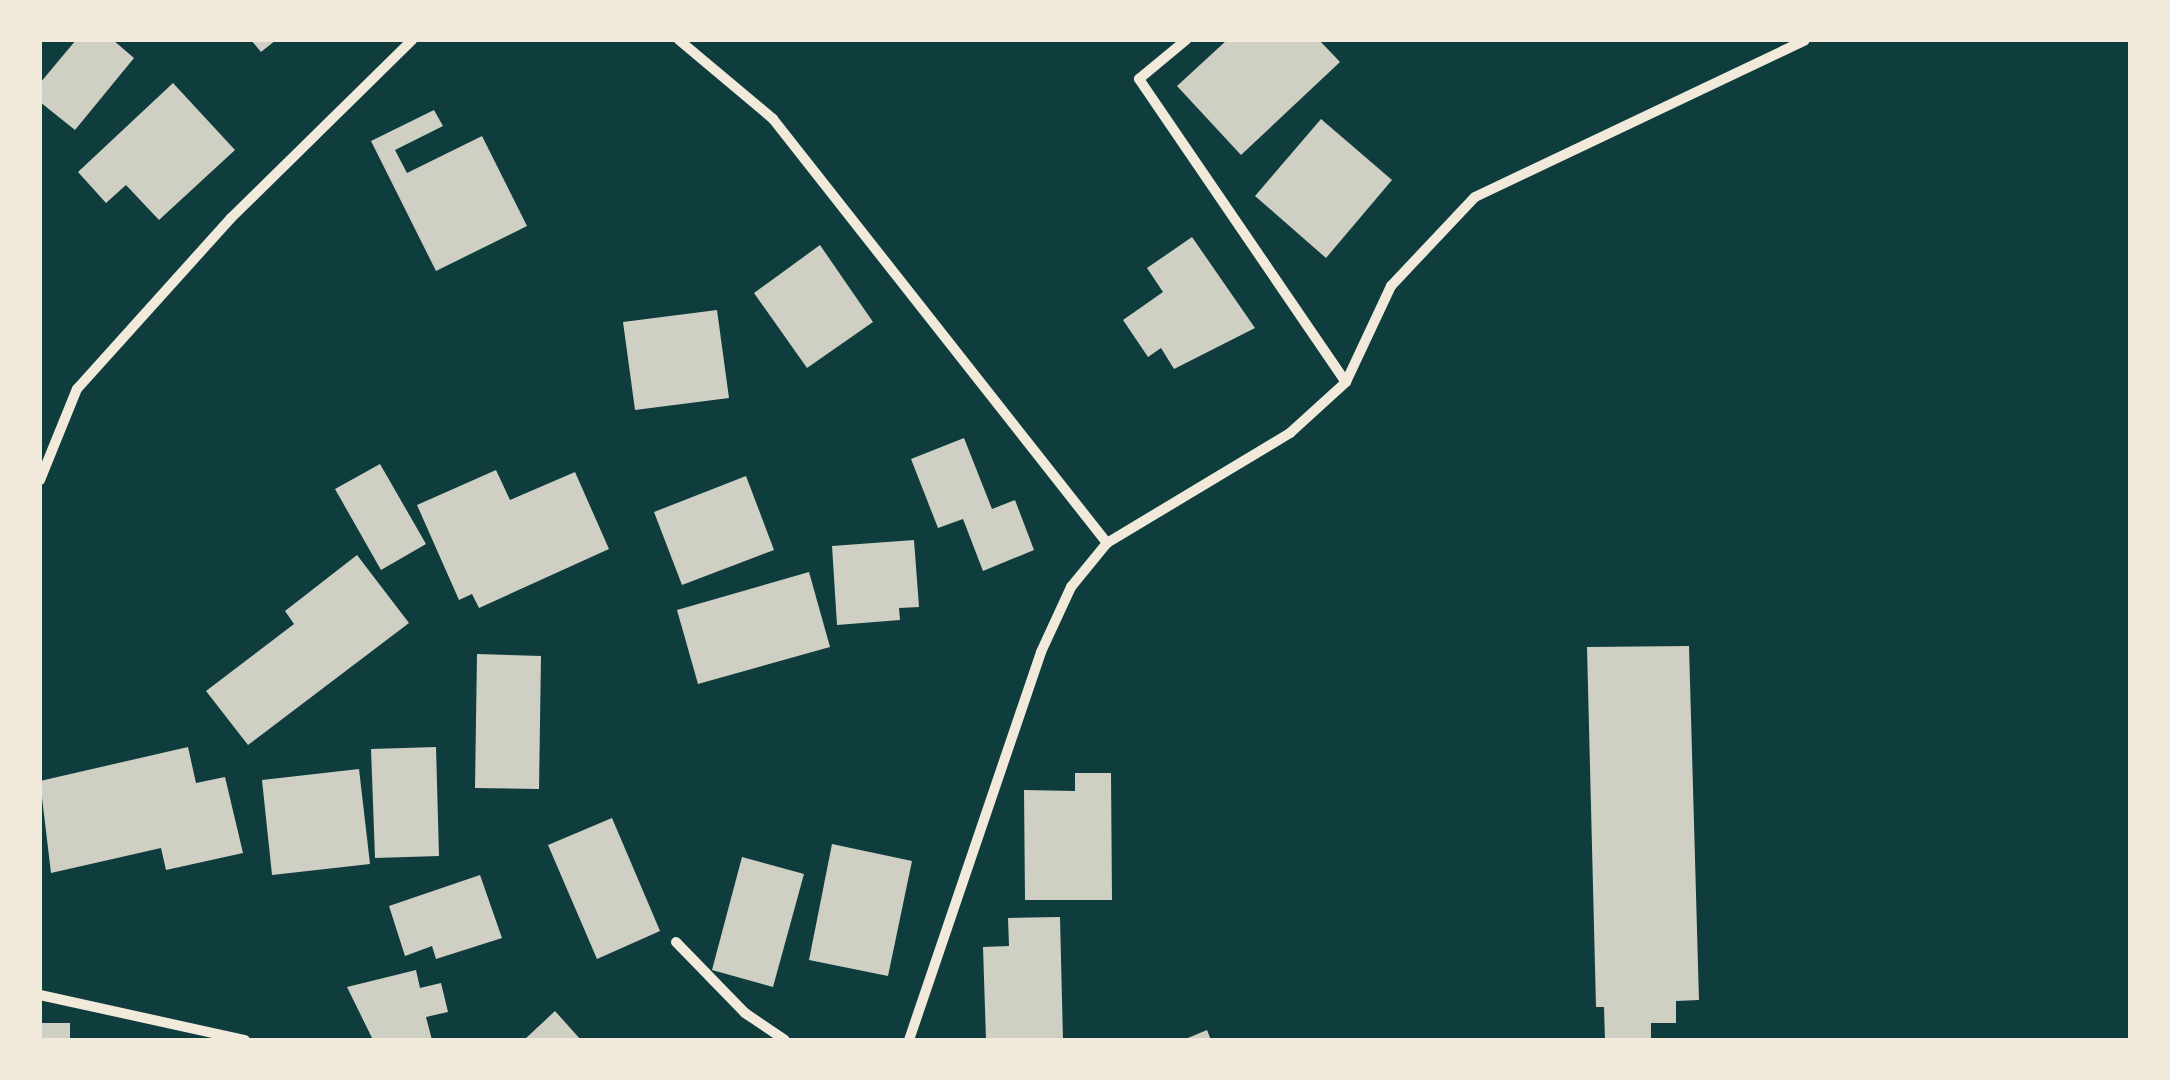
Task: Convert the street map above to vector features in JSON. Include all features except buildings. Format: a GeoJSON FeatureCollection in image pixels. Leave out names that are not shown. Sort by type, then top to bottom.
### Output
{"type":"FeatureCollection","features":[{"type":"Feature","properties":{"kind":"street"},"geometry":{"type":"LineString","coordinates":[[40,480],[77,389],[231,218],[412,40]]}},
{"type":"Feature","properties":{"kind":"street"},"geometry":{"type":"LineString","coordinates":[[678,40],[773,119],[1107,543]]}},
{"type":"Feature","properties":{"kind":"street"},"geometry":{"type":"LineString","coordinates":[[1186,40],[1139,79],[1346,382]]}},
{"type":"Feature","properties":{"kind":"street"},"geometry":{"type":"LineString","coordinates":[[912,1039],[1041,652],[1070,587],[1107,543],[1290,434],[1346,382],[1391,286],[1475,197],[1805,40]]}},
{"type":"Feature","properties":{"kind":"street"},"geometry":{"type":"LineString","coordinates":[[676,942],[745,1013],[786,1040]]}},
{"type":"Feature","properties":{"kind":"street"},"geometry":{"type":"LineString","coordinates":[[40,994],[245,1040]]}}]}
